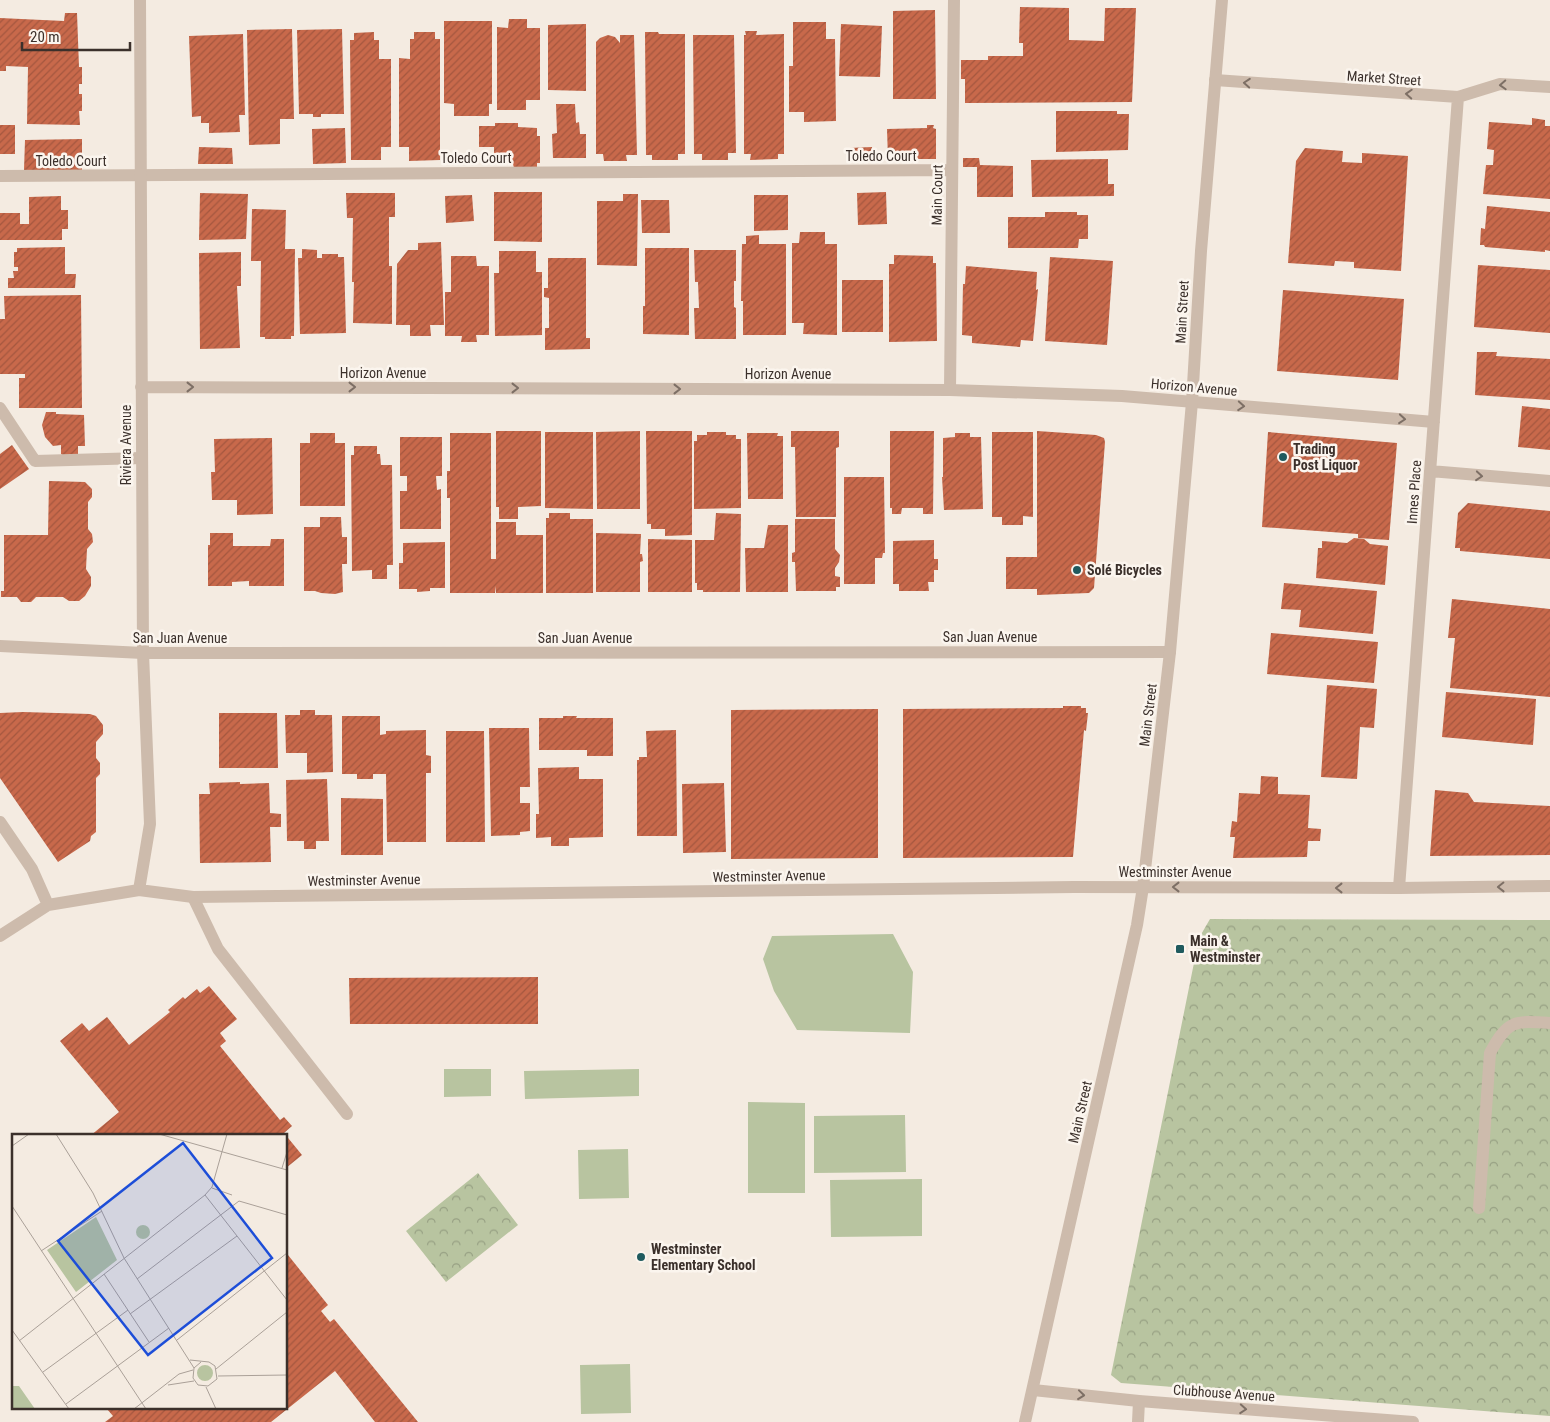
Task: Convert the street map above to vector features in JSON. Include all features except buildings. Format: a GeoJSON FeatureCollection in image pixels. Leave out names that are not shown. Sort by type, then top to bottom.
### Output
{"type":"FeatureCollection","features":[{"type":"Feature","properties":{"kind":"street","name":"Riviera Avenue"},"geometry":{"type":"LineString","coordinates":[[139,890],[150,824],[143,653],[140,0]]}},
{"type":"Feature","properties":{"kind":"street","name":"Main Court"},"geometry":{"type":"LineString","coordinates":[[950,390],[954,0]]}},
{"type":"Feature","properties":{"kind":"street","name":"Main Street"},"geometry":{"type":"LineString","coordinates":[[1025,1422],[1135,935],[1143,887],[1170,652],[1192,402],[1200,251],[1222,0]]}},
{"type":"Feature","properties":{"kind":"street","name":"Market Street"},"geometry":{"type":"LineString","coordinates":[[1215,80],[1458,97],[1500,84],[1550,88]]}},
{"type":"Feature","properties":{"kind":"street","name":"Innes Place"},"geometry":{"type":"LineString","coordinates":[[1399,888],[1458,97]]}},
{"type":"Feature","properties":{"kind":"street","name":"Toledo Court"},"geometry":{"type":"LineString","coordinates":[[0,176],[952,170]]}},
{"type":"Feature","properties":{"kind":"street","name":"Horizon Avenue"},"geometry":{"type":"LineString","coordinates":[[141,387],[950,390],[1118,396],[1434,422]]}},
{"type":"Feature","properties":{"kind":"street"},"geometry":{"type":"LineString","coordinates":[[0,408],[35,461],[142,458]]}},
{"type":"Feature","properties":{"kind":"street"},"geometry":{"type":"LineString","coordinates":[[1430,471],[1550,481]]}},
{"type":"Feature","properties":{"kind":"street","name":"San Juan Avenue"},"geometry":{"type":"LineString","coordinates":[[0,646],[143,653],[1170,652]]}},
{"type":"Feature","properties":{"kind":"street"},"geometry":{"type":"LineString","coordinates":[[0,822],[32,869],[48,905]]}},
{"type":"Feature","properties":{"kind":"street","name":"Westminster Avenue"},"geometry":{"type":"LineString","coordinates":[[0,936],[48,905],[139,890],[193,897],[1143,887],[1399,888],[1550,886]]}},
{"type":"Feature","properties":{"kind":"street"},"geometry":{"type":"LineString","coordinates":[[193,897],[218,949],[347,1114]]}},
{"type":"Feature","properties":{"kind":"street"},"geometry":{"type":"LineString","coordinates":[[1479,1208],[1490,1054],[1499,1035],[1510,1026],[1527,1021],[1550,1023]]}},
{"type":"Feature","properties":{"kind":"street","name":"Clubhouse Avenue"},"geometry":{"type":"LineString","coordinates":[[1033,1390],[1139,1401],[1413,1422]]}},
{"type":"Feature","properties":{"kind":"street"},"geometry":{"type":"LineString","coordinates":[[1138,1422],[1139,1401]]}},
{"type":"Feature","properties":{"kind":"green space"},"geometry":{"type":"Polygon","coordinates":[[[1210,919],[1550,920],[1550,1416],[1121,1383],[1111,1375],[1199,938],[1210,919]]]}},
{"type":"Feature","properties":{"kind":"green space"},"geometry":{"type":"Polygon","coordinates":[[[893,934],[913,972],[910,1033],[797,1030],[774,991],[763,959],[772,936],[893,934]]]}},
{"type":"Feature","properties":{"kind":"green space"},"geometry":{"type":"Polygon","coordinates":[[[444,1069],[491,1069],[491,1096],[444,1097],[444,1069]]]}},
{"type":"Feature","properties":{"kind":"green space"},"geometry":{"type":"Polygon","coordinates":[[[639,1069],[639,1096],[525,1099],[524,1071],[639,1069]]]}},
{"type":"Feature","properties":{"kind":"green space"},"geometry":{"type":"Polygon","coordinates":[[[748,1102],[805,1103],[805,1193],[748,1193],[748,1102]]]}},
{"type":"Feature","properties":{"kind":"green space"},"geometry":{"type":"Polygon","coordinates":[[[905,1115],[906,1172],[814,1173],[814,1116],[905,1115]]]}},
{"type":"Feature","properties":{"kind":"green space"},"geometry":{"type":"Polygon","coordinates":[[[628,1149],[629,1198],[579,1199],[578,1150],[628,1149]]]}},
{"type":"Feature","properties":{"kind":"green space"},"geometry":{"type":"Polygon","coordinates":[[[478,1173],[518,1225],[446,1282],[406,1231],[478,1173]]]}},
{"type":"Feature","properties":{"kind":"green space"},"geometry":{"type":"Polygon","coordinates":[[[922,1179],[922,1236],[831,1237],[830,1180],[922,1179]]]}},
{"type":"Feature","properties":{"kind":"green space"},"geometry":{"type":"Polygon","coordinates":[[[630,1364],[631,1413],[581,1414],[580,1365],[630,1364]]]}},
{"type":"Feature","properties":{"kind":"place","name":"Trading Post Liquor"},"geometry":{"type":"Point","coordinates":[1283,457]}},
{"type":"Feature","properties":{"kind":"place","name":"Solé Bicycles"},"geometry":{"type":"Point","coordinates":[1077,570]}},
{"type":"Feature","properties":{"kind":"place","name":"Main & Westminster"},"geometry":{"type":"Point","coordinates":[1180,949]}},
{"type":"Feature","properties":{"kind":"place","name":"Westminster Elementary School"},"geometry":{"type":"Point","coordinates":[641,1257]}}]}
